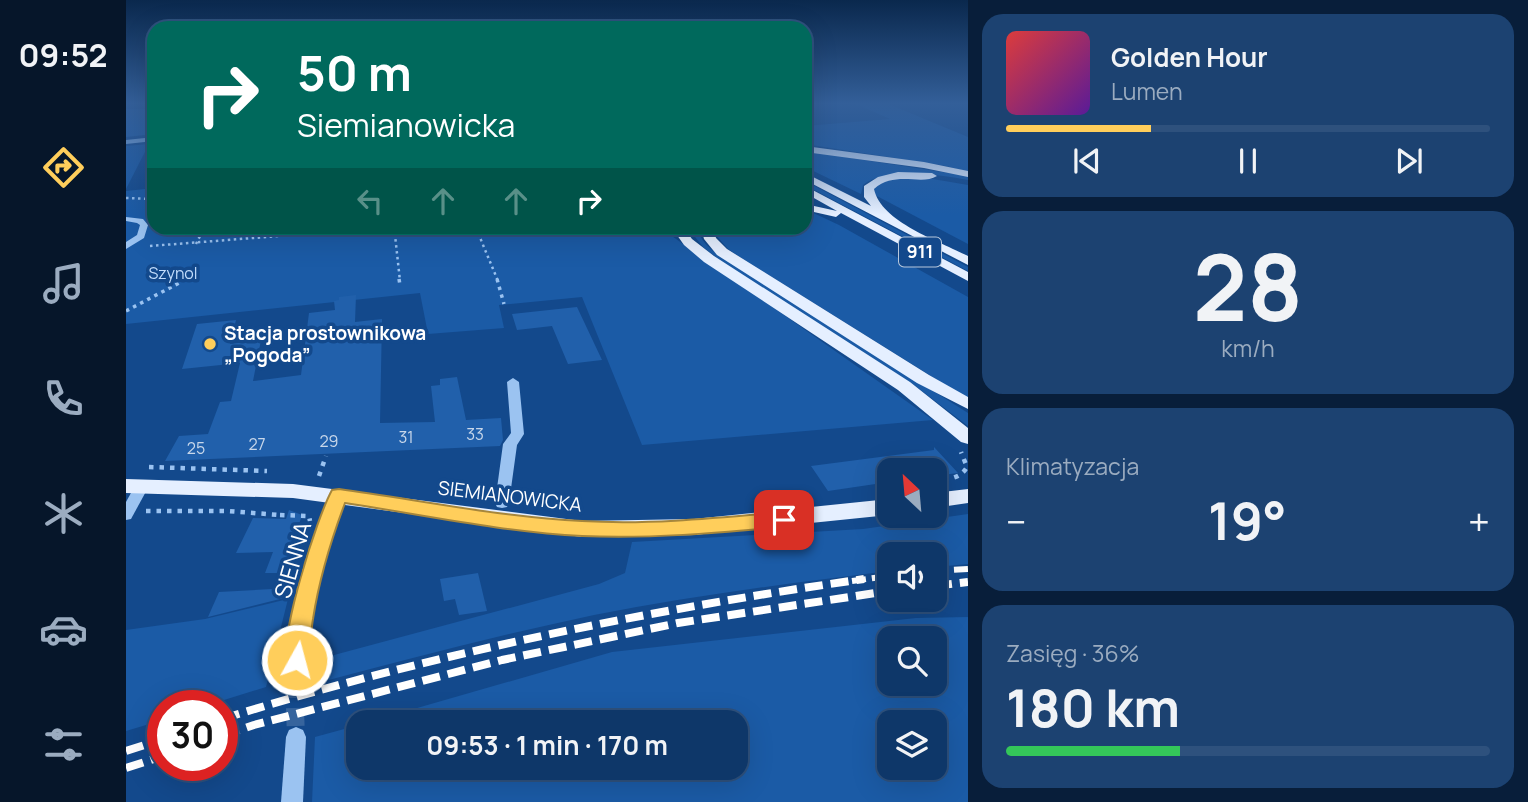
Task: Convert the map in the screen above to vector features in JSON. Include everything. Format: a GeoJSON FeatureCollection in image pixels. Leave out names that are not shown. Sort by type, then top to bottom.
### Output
{"type":"FeatureCollection","features":[{"type":"Feature","properties":{"kind":"main road"},"geometry":{"type":"LineString","coordinates":[[812,150],[924,165],[968,174]]}},
{"type":"Feature","properties":{"kind":"main road"},"geometry":{"type":"LineString","coordinates":[[890,221],[870,197],[868,188],[875,181],[894,176],[920,175],[968,183]]}},
{"type":"Feature","properties":{"kind":"main road","name":"911"},"geometry":{"type":"LineString","coordinates":[[812,180],[968,261]]}},
{"type":"Feature","properties":{"kind":"main road","name":"911"},"geometry":{"type":"LineString","coordinates":[[812,193],[968,277]]}},
{"type":"Feature","properties":{"kind":"main road"},"geometry":{"type":"LineString","coordinates":[[812,209],[872,226]]}},
{"type":"Feature","properties":{"kind":"main road"},"geometry":{"type":"LineString","coordinates":[[683,235],[709,259],[904,386],[963,443]]}},
{"type":"Feature","properties":{"kind":"main road"},"geometry":{"type":"LineString","coordinates":[[709,235],[723,251],[923,379],[968,404]]}},
{"type":"Feature","properties":{"kind":"main road","name":"SIEMIANOWICKA"},"geometry":{"type":"LineString","coordinates":[[134,486],[293,491],[334,487],[517,522],[595,529],[694,527],[877,508]]}},
{"type":"Feature","properties":{"kind":"main road"},"geometry":{"type":"LineString","coordinates":[[947,498],[968,496]]}},
{"type":"Feature","properties":{"kind":"street"},"geometry":{"type":"LineString","coordinates":[[126,219],[140,221],[144,225],[141,236],[128,245]]}},
{"type":"Feature","properties":{"kind":"street"},"geometry":{"type":"LineString","coordinates":[[502,503],[510,444],[519,433],[513,382]]}},
{"type":"Feature","properties":{"kind":"street"},"geometry":{"type":"LineString","coordinates":[[127,513],[134,486]]}},
{"type":"Feature","properties":{"kind":"street","name":"SIENNA"},"geometry":{"type":"LineString","coordinates":[[294,680],[302,618],[334,487]]}},
{"type":"Feature","properties":{"kind":"street"},"geometry":{"type":"LineString","coordinates":[[292,802],[296,737]]}},
{"type":"Feature","properties":{"kind":"path"},"geometry":{"type":"LineString","coordinates":[[126,198],[147,199]]}},
{"type":"Feature","properties":{"kind":"path"},"geometry":{"type":"LineString","coordinates":[[196,244],[200,235]]}},
{"type":"Feature","properties":{"kind":"path"},"geometry":{"type":"LineString","coordinates":[[128,245],[196,244],[308,235]]}},
{"type":"Feature","properties":{"kind":"path"},"geometry":{"type":"LineString","coordinates":[[395,235],[400,285]]}},
{"type":"Feature","properties":{"kind":"path"},"geometry":{"type":"LineString","coordinates":[[479,235],[499,284],[504,304]]}},
{"type":"Feature","properties":{"kind":"path"},"geometry":{"type":"LineString","coordinates":[[126,311],[179,283]]}},
{"type":"Feature","properties":{"kind":"path"},"geometry":{"type":"LineString","coordinates":[[947,479],[966,471],[963,443]]}},
{"type":"Feature","properties":{"kind":"path"},"geometry":{"type":"LineString","coordinates":[[326,456],[318,478],[334,487]]}},
{"type":"Feature","properties":{"kind":"path"},"geometry":{"type":"LineString","coordinates":[[280,515],[293,491]]}},
{"type":"Feature","properties":{"kind":"path"},"geometry":{"type":"LineString","coordinates":[[127,513],[178,510],[309,516],[308,532]]}},
{"type":"Feature","properties":{"kind":"green space"},"geometry":{"type":"Polygon","coordinates":[[[812,140],[968,140],[968,172],[946,166],[812,145],[812,140]]]}},
{"type":"Feature","properties":{"kind":"green space"},"geometry":{"type":"Polygon","coordinates":[[[147,144],[126,189],[126,146],[147,144]]]}},
{"type":"Feature","properties":{"kind":"green space"},"geometry":{"type":"Polygon","coordinates":[[[812,152],[968,176],[968,180],[914,174],[885,176],[863,185],[861,194],[812,170],[812,152]]]}},
{"type":"Feature","properties":{"kind":"green space"},"geometry":{"type":"Polygon","coordinates":[[[898,178],[927,178],[968,185],[968,244],[875,195],[874,188],[881,182],[898,178]]]}},
{"type":"Feature","properties":{"kind":"green space"},"geometry":{"type":"Polygon","coordinates":[[[812,185],[968,267],[968,271],[812,189],[812,185]]]}},
{"type":"Feature","properties":{"kind":"green space","name":"Szynol"},"geometry":{"type":"Polygon","coordinates":[[[147,189],[147,235],[670,235],[933,420],[642,445],[582,297],[499,305],[504,328],[428,334],[420,293],[126,324],[126,191],[147,189]]]}},
{"type":"Feature","properties":{"kind":"green space"},"geometry":{"type":"Polygon","coordinates":[[[812,212],[968,297],[968,399],[743,259],[728,249],[716,235],[812,235],[812,212]]]}},
{"type":"Feature","properties":{"kind":"green space"},"geometry":{"type":"Polygon","coordinates":[[[694,235],[700,235],[721,256],[968,413],[968,426],[914,385],[703,247],[694,235]]]}},
{"type":"Feature","properties":{"kind":"green space"},"geometry":{"type":"Polygon","coordinates":[[[968,514],[968,564],[947,566],[947,542],[877,542],[877,573],[741,590],[594,615],[487,639],[310,685],[308,662],[599,584],[625,573],[632,542],[877,527],[947,528],[947,517],[968,514]]]}},
{"type":"Feature","properties":{"kind":"green space"},"geometry":{"type":"Polygon","coordinates":[[[288,599],[266,687],[238,696],[238,690],[147,690],[147,725],[126,731],[126,630],[205,619],[288,599]]]}},
{"type":"Feature","properties":{"kind":"green space"},"geometry":{"type":"Polygon","coordinates":[[[968,617],[968,802],[312,802],[315,737],[346,729],[346,780],[748,780],[748,710],[410,710],[612,652],[916,618],[968,617]]]}},
{"type":"Feature","properties":{"kind":"building"},"geometry":{"type":"Polygon","coordinates":[[[356,295],[355,322],[382,319],[380,423],[435,422],[431,386],[440,385],[440,379],[457,377],[466,420],[501,418],[503,440],[500,446],[165,461],[179,436],[208,434],[220,402],[231,401],[240,363],[182,369],[197,324],[236,320],[230,344],[261,340],[253,381],[301,375],[309,313],[335,310],[334,301],[339,300],[339,297],[356,295]]]}},
{"type":"Feature","properties":{"kind":"building"},"geometry":{"type":"Polygon","coordinates":[[[577,307],[602,360],[568,364],[552,326],[517,330],[512,314],[577,307]]]}},
{"type":"Feature","properties":{"kind":"building"},"geometry":{"type":"Polygon","coordinates":[[[934,447],[944,458],[877,458],[877,484],[828,491],[811,466],[934,450],[934,447]]]}},
{"type":"Feature","properties":{"kind":"building"},"geometry":{"type":"Polygon","coordinates":[[[947,461],[958,473],[947,474],[947,461]]]}},
{"type":"Feature","properties":{"kind":"building"},"geometry":{"type":"Polygon","coordinates":[[[289,510],[302,515],[283,573],[265,573],[273,552],[236,553],[253,518],[286,519],[289,510]]]}},
{"type":"Feature","properties":{"kind":"building"},"geometry":{"type":"Polygon","coordinates":[[[478,573],[487,611],[459,615],[455,599],[444,601],[440,579],[478,573]]]}},
{"type":"Feature","properties":{"kind":"building"},"geometry":{"type":"Polygon","coordinates":[[[291,588],[292,596],[208,617],[219,592],[291,588]]]}},
{"type":"Feature","properties":{"kind":"tunnel"},"geometry":{"type":"LineString","coordinates":[[294,680],[296,737]]}},
{"type":"Feature","properties":{"kind":"railway"},"geometry":{"type":"LineString","coordinates":[[947,570],[968,569]]}},
{"type":"Feature","properties":{"kind":"railway"},"geometry":{"type":"LineString","coordinates":[[852,581],[877,578]]}},
{"type":"Feature","properties":{"kind":"railway"},"geometry":{"type":"LineString","coordinates":[[238,714],[380,674],[540,636],[702,605],[864,579]]}},
{"type":"Feature","properties":{"kind":"railway"},"geometry":{"type":"LineString","coordinates":[[947,584],[968,582]]}},
{"type":"Feature","properties":{"kind":"railway"},"geometry":{"type":"LineString","coordinates":[[238,730],[502,660],[678,623],[877,593]]}},
{"type":"Feature","properties":{"kind":"railway"},"geometry":{"type":"LineString","coordinates":[[126,751],[147,744]]}},
{"type":"Feature","properties":{"kind":"railway"},"geometry":{"type":"LineString","coordinates":[[126,768],[147,761]]}},
{"type":"Feature","properties":{"kind":"place","name":"Stacja prostownikowa „Pogoda”"},"geometry":{"type":"Point","coordinates":[210,344]}},
{"type":"Feature","properties":{"kind":"route"},"geometry":{"type":"LineString","coordinates":[[297,660],[302,618],[325,529],[339,495],[530,524],[582,528],[633,530],[784,520]]}}]}
